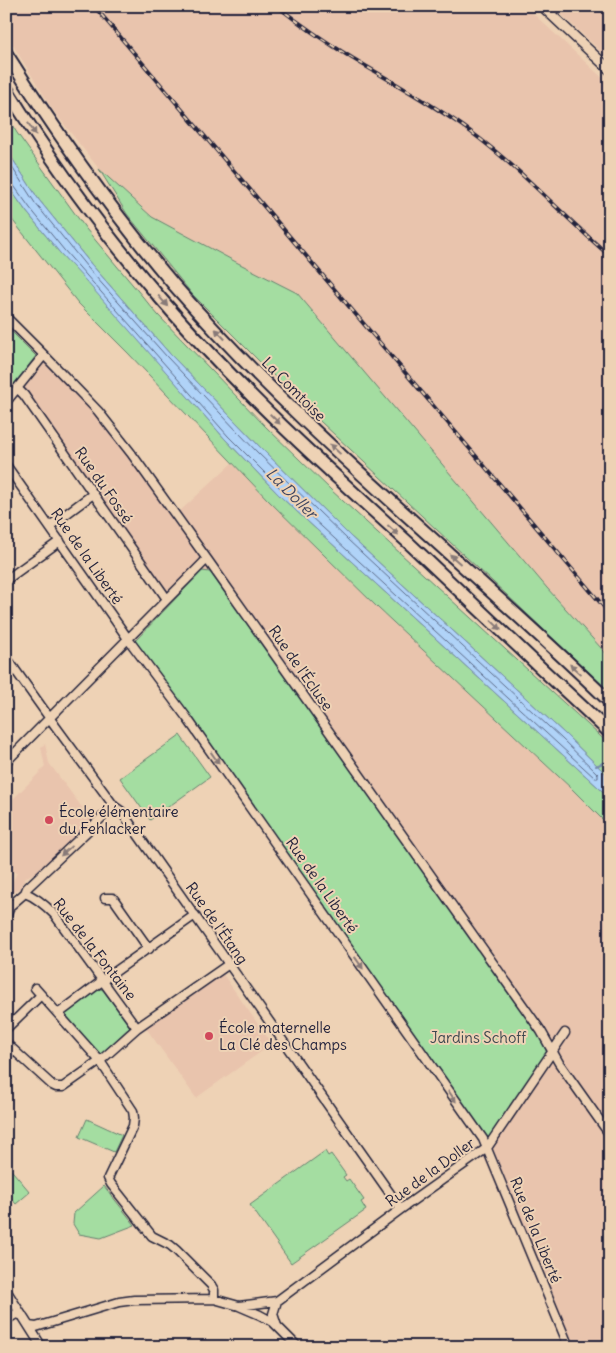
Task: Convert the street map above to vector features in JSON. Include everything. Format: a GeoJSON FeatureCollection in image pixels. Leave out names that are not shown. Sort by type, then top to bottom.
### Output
{"type":"FeatureCollection","features":[{"type":"Feature","properties":{"kind":"highway","name":"La Comtoise"},"geometry":{"type":"LineString","coordinates":[[6,53],[40,108],[103,197],[201,315],[319,434],[610,702]]}},
{"type":"Feature","properties":{"kind":"highway"},"geometry":{"type":"LineString","coordinates":[[6,88],[88,209],[131,264],[192,333],[308,452],[469,599],[610,732]]}},
{"type":"Feature","properties":{"kind":"main road"},"geometry":{"type":"LineString","coordinates":[[542,6],[610,70]]}},
{"type":"Feature","properties":{"kind":"street"},"geometry":{"type":"LineString","coordinates":[[550,14],[557,6]]}},
{"type":"Feature","properties":{"kind":"street","name":"Rue de l'Écluse"},"geometry":{"type":"LineString","coordinates":[[6,317],[98,412],[131,453],[541,1031],[559,1063],[610,1135]]}},
{"type":"Feature","properties":{"kind":"street"},"geometry":{"type":"LineString","coordinates":[[6,402],[44,355]]}},
{"type":"Feature","properties":{"kind":"street","name":"Rue du Fossé"},"geometry":{"type":"LineString","coordinates":[[17,388],[24,395],[168,599]]}},
{"type":"Feature","properties":{"kind":"street","name":"Rue de la Liberté"},"geometry":{"type":"LineString","coordinates":[[6,465],[128,640],[188,718],[483,1139],[569,1347]]}},
{"type":"Feature","properties":{"kind":"street"},"geometry":{"type":"LineString","coordinates":[[50,526],[93,494]]}},
{"type":"Feature","properties":{"kind":"street"},"geometry":{"type":"LineString","coordinates":[[6,580],[60,541]]}},
{"type":"Feature","properties":{"kind":"street"},"geometry":{"type":"LineString","coordinates":[[6,762],[207,559]]}},
{"type":"Feature","properties":{"kind":"street","name":"Rue de l'Étang"},"geometry":{"type":"LineString","coordinates":[[6,657],[114,806],[140,836],[402,1209]]}},
{"type":"Feature","properties":{"kind":"street"},"geometry":{"type":"LineString","coordinates":[[6,918],[8,904],[25,893],[27,888],[114,806]]}},
{"type":"Feature","properties":{"kind":"street","name":"Rue de la Fontaine"},"geometry":{"type":"LineString","coordinates":[[25,893],[45,905],[54,914],[137,1028]]}},
{"type":"Feature","properties":{"kind":"street"},"geometry":{"type":"LineString","coordinates":[[105,898],[113,898],[149,948]]}},
{"type":"Feature","properties":{"kind":"street"},"geometry":{"type":"LineString","coordinates":[[58,1014],[195,915]]}},
{"type":"Feature","properties":{"kind":"street"},"geometry":{"type":"LineString","coordinates":[[6,1043],[56,1088],[63,1087],[100,1060],[137,1028],[229,964]]}},
{"type":"Feature","properties":{"kind":"street"},"geometry":{"type":"LineString","coordinates":[[34,988],[100,1060],[133,1111],[133,1126],[108,1178],[111,1184],[152,1236],[176,1250],[210,1285],[214,1290],[214,1299]]}},
{"type":"Feature","properties":{"kind":"street"},"geometry":{"type":"LineString","coordinates":[[6,1029],[41,994]]}},
{"type":"Feature","properties":{"kind":"street","name":"Rue de la Doller"},"geometry":{"type":"LineString","coordinates":[[277,1301],[487,1148],[565,1033]]}},
{"type":"Feature","properties":{"kind":"street"},"geometry":{"type":"LineString","coordinates":[[6,1290],[42,1347]]}},
{"type":"Feature","properties":{"kind":"street"},"geometry":{"type":"LineString","coordinates":[[29,1326],[36,1327],[119,1302],[134,1300],[214,1299],[239,1306],[260,1315],[277,1326],[298,1347]]}},
{"type":"Feature","properties":{"kind":"street"},"geometry":{"type":"LineString","coordinates":[[239,1306],[277,1301],[274,1314],[277,1326]]}},
{"type":"Feature","properties":{"kind":"street"},"geometry":{"type":"LineString","coordinates":[[6,1320],[16,1314],[23,1316]]}},
{"type":"Feature","properties":{"kind":"shaded area"},"geometry":{"type":"Polygon","coordinates":[[[6,6],[525,6],[610,85],[610,658],[547,588],[297,293],[152,217],[99,169],[53,110],[6,34],[6,6]]]}},
{"type":"Feature","properties":{"kind":"shaded area"},"geometry":{"type":"Polygon","coordinates":[[[564,6],[610,6],[610,60],[562,15],[564,6]]]}},
{"type":"Feature","properties":{"kind":"shaded area"},"geometry":{"type":"Polygon","coordinates":[[[49,353],[100,408],[178,513],[232,463],[378,608],[572,789],[610,827],[610,1237],[603,1240],[610,1258],[610,1347],[563,1347],[481,1150],[547,1053],[202,571],[173,601],[25,392],[24,386],[49,353]]]}},
{"type":"Feature","properties":{"kind":"shaded area","name":"École élémentaire du Fehlacker"},"geometry":{"type":"Polygon","coordinates":[[[45,744],[49,763],[92,821],[40,871],[26,877],[19,889],[12,893],[8,891],[17,873],[6,866],[6,818],[13,804],[11,801],[45,767],[41,747],[45,744]]]}},
{"type":"Feature","properties":{"kind":"shaded area","name":"École maternelle La Clé des Champs"},"geometry":{"type":"Polygon","coordinates":[[[222,973],[272,1044],[196,1098],[146,1028],[222,973]]]}},
{"type":"Feature","properties":{"kind":"green space"},"geometry":{"type":"Polygon","coordinates":[[[6,115],[86,229],[158,315],[266,427],[331,490],[610,745],[610,778],[566,735],[351,537],[170,354],[91,264],[39,200],[6,149],[6,115]]]}},
{"type":"Feature","properties":{"kind":"green space"},"geometry":{"type":"Polygon","coordinates":[[[99,169],[152,217],[297,293],[547,588],[610,658],[610,692],[307,409],[192,294],[127,214],[99,169]]]}},
{"type":"Feature","properties":{"kind":"green space"},"geometry":{"type":"Polygon","coordinates":[[[6,183],[60,253],[86,280],[225,439],[281,497],[610,798],[610,827],[572,789],[378,608],[268,500],[78,303],[6,212],[6,183]]]}},
{"type":"Feature","properties":{"kind":"green space"},"geometry":{"type":"Polygon","coordinates":[[[6,326],[36,356],[6,394],[6,326]]]}},
{"type":"Feature","properties":{"kind":"green space","name":"Jardins Schoff"},"geometry":{"type":"Polygon","coordinates":[[[202,571],[210,572],[538,1032],[547,1053],[487,1140],[135,641],[202,571]]]}},
{"type":"Feature","properties":{"kind":"green space"},"geometry":{"type":"Polygon","coordinates":[[[180,735],[210,777],[150,820],[120,778],[180,735]]]}},
{"type":"Feature","properties":{"kind":"green space"},"geometry":{"type":"Polygon","coordinates":[[[98,988],[103,990],[130,1027],[100,1055],[65,1014],[98,988]]]}},
{"type":"Feature","properties":{"kind":"green space"},"geometry":{"type":"Polygon","coordinates":[[[87,1119],[122,1135],[114,1152],[79,1137],[87,1119]]]}},
{"type":"Feature","properties":{"kind":"green space"},"geometry":{"type":"Polygon","coordinates":[[[325,1151],[328,1156],[331,1154],[346,1175],[343,1177],[346,1181],[349,1179],[364,1200],[361,1202],[366,1210],[291,1263],[250,1205],[325,1151]]]}},
{"type":"Feature","properties":{"kind":"green space"},"geometry":{"type":"Polygon","coordinates":[[[7,1165],[30,1192],[16,1204],[6,1192],[7,1165]]]}},
{"type":"Feature","properties":{"kind":"green space"},"geometry":{"type":"Polygon","coordinates":[[[104,1186],[135,1225],[101,1238],[79,1234],[73,1224],[74,1213],[104,1186]]]}},
{"type":"Feature","properties":{"kind":"water","name":"La Doller"},"geometry":{"type":"Polygon","coordinates":[[[6,149],[39,200],[91,264],[170,354],[351,537],[566,735],[610,778],[610,798],[281,497],[225,439],[60,253],[26,211],[6,183],[6,149]]]}},
{"type":"Feature","properties":{"kind":"waterway"},"geometry":{"type":"LineString","coordinates":[[596,766],[610,760]]}},
{"type":"Feature","properties":{"kind":"railway"},"geometry":{"type":"LineString","coordinates":[[94,6],[610,614]]}},
{"type":"Feature","properties":{"kind":"railway"},"geometry":{"type":"LineString","coordinates":[[277,6],[333,46],[471,132],[525,177],[610,256]]}},
{"type":"Feature","properties":{"kind":"place","name":"École élémentaire du Fehlacker"},"geometry":{"type":"Point","coordinates":[49,820]}},
{"type":"Feature","properties":{"kind":"place","name":"École maternelle La Clé des Champs"},"geometry":{"type":"Point","coordinates":[209,1036]}}]}
